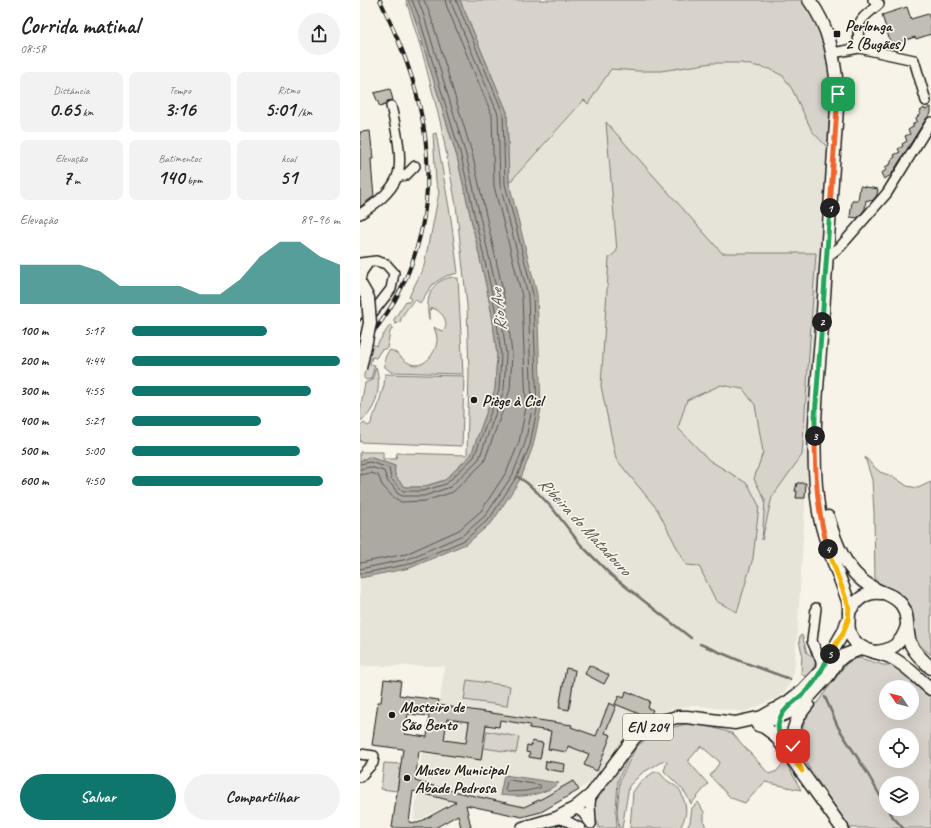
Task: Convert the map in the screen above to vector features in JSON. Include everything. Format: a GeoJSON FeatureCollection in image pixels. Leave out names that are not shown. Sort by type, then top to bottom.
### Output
{"type":"FeatureCollection","features":[{"type":"Feature","properties":{"kind":"main road"},"geometry":{"type":"LineString","coordinates":[[810,0],[824,24],[833,53],[838,94],[815,416],[817,494],[820,519],[829,552],[848,602],[848,629],[852,638],[863,648],[890,657],[898,662],[931,689]]}},
{"type":"Feature","properties":{"kind":"main road"},"geometry":{"type":"LineString","coordinates":[[360,282],[368,298],[370,323],[360,368]]}},
{"type":"Feature","properties":{"kind":"main road"},"geometry":{"type":"LineString","coordinates":[[815,448],[826,512],[840,550],[853,571],[864,582],[870,587],[895,598],[901,604],[907,618],[909,641],[921,658],[931,668]]}},
{"type":"Feature","properties":{"kind":"main road"},"geometry":{"type":"LineString","coordinates":[[848,616],[854,604],[861,597],[870,593],[879,592],[888,594]]}},
{"type":"Feature","properties":{"kind":"main road","name":"EN 204"},"geometry":{"type":"LineString","coordinates":[[523,828],[557,818],[575,808],[591,795],[634,738],[646,728],[662,721],[682,717],[735,723],[744,726],[758,725],[794,710],[806,699],[824,673],[844,631],[848,616]]}},
{"type":"Feature","properties":{"kind":"main road"},"geometry":{"type":"LineString","coordinates":[[874,652],[892,648],[902,639],[907,626]]}},
{"type":"Feature","properties":{"kind":"main road","name":"EN 204"},"geometry":{"type":"LineString","coordinates":[[735,723],[762,717],[788,702],[845,655],[863,648]]}},
{"type":"Feature","properties":{"kind":"main road"},"geometry":{"type":"LineString","coordinates":[[802,771],[794,754],[793,730],[802,711],[816,696],[824,673]]}},
{"type":"Feature","properties":{"kind":"main road"},"geometry":{"type":"LineString","coordinates":[[779,717],[778,731],[783,745]]}},
{"type":"Feature","properties":{"kind":"main road"},"geometry":{"type":"LineString","coordinates":[[758,725],[776,734],[842,828]]}},
{"type":"Feature","properties":{"kind":"street"},"geometry":{"type":"LineString","coordinates":[[859,48],[858,27],[860,20],[879,4],[873,0]]}},
{"type":"Feature","properties":{"kind":"street"},"geometry":{"type":"LineString","coordinates":[[833,53],[859,48],[914,60],[926,101]]}},
{"type":"Feature","properties":{"kind":"street"},"geometry":{"type":"LineString","coordinates":[[360,214],[372,206],[387,192],[397,177],[399,160],[398,147],[396,127],[391,106]]}},
{"type":"Feature","properties":{"kind":"street"},"geometry":{"type":"LineString","coordinates":[[827,256],[840,247],[887,193],[931,122]]}},
{"type":"Feature","properties":{"kind":"street"},"geometry":{"type":"LineString","coordinates":[[397,177],[406,175],[415,166]]}},
{"type":"Feature","properties":{"kind":"street"},"geometry":{"type":"LineString","coordinates":[[360,282],[365,263],[376,261],[386,264],[394,273],[391,288],[360,329]]}},
{"type":"Feature","properties":{"kind":"street"},"geometry":{"type":"LineString","coordinates":[[816,608],[812,642],[821,661],[824,673]]}},
{"type":"Feature","properties":{"kind":"street"},"geometry":{"type":"LineString","coordinates":[[815,649],[828,651],[837,643]]}},
{"type":"Feature","properties":{"kind":"street"},"geometry":{"type":"LineString","coordinates":[[360,754],[374,756],[373,763],[360,777]]}},
{"type":"Feature","properties":{"kind":"street"},"geometry":{"type":"LineString","coordinates":[[591,795],[591,826]]}},
{"type":"Feature","properties":{"kind":"street"},"geometry":{"type":"LineString","coordinates":[[575,808],[583,813],[591,826]]}},
{"type":"Feature","properties":{"kind":"street"},"geometry":{"type":"LineString","coordinates":[[575,808],[576,817],[581,828]]}},
{"type":"Feature","properties":{"kind":"street"},"geometry":{"type":"LineString","coordinates":[[557,818],[581,828]]}},
{"type":"Feature","properties":{"kind":"shaded area"},"geometry":{"type":"Polygon","coordinates":[[[406,0],[408,0],[415,19],[457,157],[486,285],[492,315],[497,355],[495,389],[471,455],[445,480],[422,487],[404,487],[395,476],[395,466],[369,457],[360,461],[360,452],[383,452],[383,459],[396,459],[397,453],[467,455],[469,373],[467,305],[456,205],[441,125],[423,55],[406,0]]]}},
{"type":"Feature","properties":{"kind":"shaded area"},"geometry":{"type":"Polygon","coordinates":[[[460,0],[803,0],[813,15],[825,45],[831,77],[828,147],[812,131],[792,89],[783,76],[770,69],[741,63],[712,63],[661,71],[611,69],[588,104],[584,100],[509,183],[507,112],[460,0]]]}},
{"type":"Feature","properties":{"kind":"shaded area"},"geometry":{"type":"Polygon","coordinates":[[[712,63],[741,63],[770,69],[783,76],[792,89],[812,131],[828,147],[808,437],[798,622],[794,672],[791,681],[786,690],[777,698],[744,712],[694,705],[672,709],[655,715],[644,721],[628,734],[591,782],[541,812],[522,817],[453,802],[419,820],[414,820],[422,753],[435,755],[442,705],[439,704],[445,666],[360,666],[360,578],[410,568],[468,543],[493,521],[521,478],[533,446],[541,409],[537,294],[509,183],[585,100],[589,103],[611,69],[661,71],[712,63]]]}},
{"type":"Feature","properties":{"kind":"shaded area"},"geometry":{"type":"Polygon","coordinates":[[[606,122],[722,253],[816,253],[802,455],[772,497],[762,540],[765,500],[754,479],[763,452],[755,405],[743,389],[721,385],[687,400],[678,428],[709,460],[748,484],[759,506],[753,558],[737,612],[716,601],[699,566],[686,565],[657,509],[616,459],[601,386],[609,258],[617,251],[606,122]]]}},
{"type":"Feature","properties":{"kind":"shaded area"},"geometry":{"type":"Polygon","coordinates":[[[436,133],[451,219],[458,273],[446,276],[432,285],[420,303],[416,300],[413,301],[404,313],[400,322],[395,324],[396,323],[393,321],[406,301],[408,303],[411,299],[409,297],[424,266],[431,235],[439,192],[436,182],[433,134],[436,133]]]}},
{"type":"Feature","properties":{"kind":"shaded area"},"geometry":{"type":"Polygon","coordinates":[[[453,277],[458,278],[463,374],[391,372],[385,367],[386,356],[390,350],[408,363],[416,365],[425,362],[432,354],[435,349],[437,339],[434,327],[443,331],[446,324],[442,314],[432,308],[429,311],[429,320],[428,305],[429,298],[434,286],[445,279],[453,277]]]}},
{"type":"Feature","properties":{"kind":"shaded area"},"geometry":{"type":"Polygon","coordinates":[[[390,325],[393,327],[390,332],[387,348],[381,350],[376,358],[372,357],[370,364],[375,365],[371,379],[366,380],[364,375],[371,343],[376,346],[390,325]]]}},
{"type":"Feature","properties":{"kind":"shaded area"},"geometry":{"type":"Polygon","coordinates":[[[376,367],[378,374],[377,397],[371,411],[360,421],[360,411],[365,383],[372,380],[376,367]]]}},
{"type":"Feature","properties":{"kind":"shaded area"},"geometry":{"type":"Polygon","coordinates":[[[385,374],[464,376],[462,446],[360,442],[360,427],[364,423],[368,426],[371,424],[372,418],[377,410],[384,385],[385,374]]]}},
{"type":"Feature","properties":{"kind":"shaded area"},"geometry":{"type":"Polygon","coordinates":[[[865,457],[880,472],[894,477],[907,486],[918,488],[931,482],[931,655],[916,639],[909,604],[900,594],[875,582],[872,480],[865,457]]]}},
{"type":"Feature","properties":{"kind":"shaded area"},"geometry":{"type":"Polygon","coordinates":[[[802,635],[807,653],[812,656],[815,662],[815,665],[806,677],[801,674],[802,653],[799,641],[800,636],[802,635]]]}},
{"type":"Feature","properties":{"kind":"shaded area"},"geometry":{"type":"Polygon","coordinates":[[[860,658],[883,665],[892,665],[897,667],[913,680],[879,680],[879,720],[919,720],[919,685],[931,695],[931,828],[849,828],[808,766],[803,753],[801,740],[801,734],[805,722],[808,715],[846,664],[854,659],[860,658]]]}},
{"type":"Feature","properties":{"kind":"shaded area"},"geometry":{"type":"Polygon","coordinates":[[[467,680],[510,686],[507,706],[464,700],[467,680]]]}},
{"type":"Feature","properties":{"kind":"shaded area"},"geometry":{"type":"Polygon","coordinates":[[[693,722],[732,733],[769,774],[777,771],[785,761],[801,790],[765,782],[745,803],[731,798],[710,776],[720,762],[701,746],[688,761],[708,784],[691,804],[689,798],[683,790],[664,771],[667,762],[663,761],[642,773],[629,786],[622,828],[619,828],[617,812],[620,780],[636,747],[656,732],[693,722]]]}},
{"type":"Feature","properties":{"kind":"shaded area"},"geometry":{"type":"Polygon","coordinates":[[[487,731],[519,737],[516,753],[484,748],[487,731]]]}},
{"type":"Feature","properties":{"kind":"shaded area"},"geometry":{"type":"Polygon","coordinates":[[[634,746],[618,780],[616,812],[617,828],[599,828],[594,813],[595,799],[634,746]]]}},
{"type":"Feature","properties":{"kind":"shaded area"},"geometry":{"type":"Polygon","coordinates":[[[384,763],[401,764],[397,791],[381,789],[384,763]]]}},
{"type":"Feature","properties":{"kind":"shaded area"},"geometry":{"type":"Polygon","coordinates":[[[654,772],[660,772],[666,780],[681,792],[686,810],[684,820],[680,828],[630,828],[633,792],[640,782],[654,772]]]}},
{"type":"Feature","properties":{"kind":"shaded area"},"geometry":{"type":"Polygon","coordinates":[[[698,802],[704,812],[704,822],[706,828],[687,828],[690,822],[692,808],[698,802]]]}},
{"type":"Feature","properties":{"kind":"water","name":"Rio Ave"},"geometry":{"type":"Polygon","coordinates":[[[408,0],[460,0],[507,112],[509,183],[537,294],[541,409],[533,446],[521,478],[493,521],[468,543],[410,568],[360,578],[360,461],[369,457],[395,466],[395,476],[404,487],[422,487],[445,480],[471,455],[495,389],[497,355],[492,315],[486,285],[457,157],[408,0]]]}},
{"type":"Feature","properties":{"kind":"water"},"geometry":{"type":"Polygon","coordinates":[[[504,775],[559,783],[549,790],[540,793],[517,796],[500,795],[504,775]]]}},
{"type":"Feature","properties":{"kind":"building"},"geometry":{"type":"Polygon","coordinates":[[[907,7],[911,19],[928,14],[931,22],[931,34],[916,39],[915,37],[891,45],[882,15],[907,7]]]}},
{"type":"Feature","properties":{"kind":"building"},"geometry":{"type":"Polygon","coordinates":[[[390,89],[393,100],[387,101],[385,105],[380,107],[374,93],[390,89]]]}},
{"type":"Feature","properties":{"kind":"building"},"geometry":{"type":"Polygon","coordinates":[[[931,107],[931,113],[891,175],[884,179],[881,173],[887,170],[885,167],[891,164],[891,160],[895,157],[894,155],[900,152],[898,149],[907,141],[905,136],[910,134],[908,130],[913,127],[913,124],[917,121],[916,118],[920,114],[920,111],[924,108],[925,110],[931,107]]]}},
{"type":"Feature","properties":{"kind":"building"},"geometry":{"type":"Polygon","coordinates":[[[370,131],[373,159],[371,159],[374,196],[360,207],[360,132],[370,131]]]}},
{"type":"Feature","properties":{"kind":"building"},"geometry":{"type":"Polygon","coordinates":[[[860,186],[878,189],[877,195],[872,201],[866,200],[865,209],[858,218],[850,217],[852,201],[858,201],[860,186]]]}},
{"type":"Feature","properties":{"kind":"building"},"geometry":{"type":"Polygon","coordinates":[[[797,483],[806,483],[805,498],[796,498],[797,491],[795,491],[797,483]]]}},
{"type":"Feature","properties":{"kind":"building"},"geometry":{"type":"Polygon","coordinates":[[[589,665],[609,675],[604,684],[585,674],[589,665]]]}},
{"type":"Feature","properties":{"kind":"building"},"geometry":{"type":"Polygon","coordinates":[[[566,668],[575,670],[569,710],[559,708],[566,668]]]}},
{"type":"Feature","properties":{"kind":"building"},"geometry":{"type":"Polygon","coordinates":[[[384,679],[401,681],[399,695],[439,700],[438,705],[572,725],[571,727],[596,736],[609,703],[616,706],[605,733],[611,735],[597,771],[584,765],[589,754],[568,746],[567,752],[548,749],[551,731],[529,728],[530,725],[500,720],[499,727],[486,725],[481,760],[419,751],[415,781],[524,807],[573,781],[579,790],[541,812],[522,817],[466,805],[471,827],[461,828],[458,815],[435,828],[392,828],[403,749],[372,745],[378,702],[381,702],[384,679]],[[408,714],[405,734],[427,737],[429,716],[408,714]],[[447,719],[444,740],[466,743],[469,722],[447,719]],[[413,791],[409,822],[418,823],[456,802],[413,791]]]}},
{"type":"Feature","properties":{"kind":"building"},"geometry":{"type":"Polygon","coordinates":[[[626,691],[650,701],[648,708],[653,710],[649,718],[615,704],[619,696],[624,698],[626,691]]]}},
{"type":"Feature","properties":{"kind":"building"},"geometry":{"type":"Polygon","coordinates":[[[532,741],[543,743],[540,759],[529,757],[530,753],[526,752],[527,745],[531,746],[532,741]]]}},
{"type":"Feature","properties":{"kind":"building"},"geometry":{"type":"Polygon","coordinates":[[[546,761],[565,764],[564,772],[545,769],[546,761]]]}},
{"type":"Feature","properties":{"kind":"waterway","name":"Ribeira do Matadouro"},"geometry":{"type":"LineString","coordinates":[[518,477],[538,493],[553,509],[581,545],[611,575],[691,638]]}},
{"type":"Feature","properties":{"kind":"waterway","name":"Ribeira do Matadouro"},"geometry":{"type":"LineString","coordinates":[[700,644],[790,679]]}},
{"type":"Feature","properties":{"kind":"waterway","name":"Ribeira do Matadouro"},"geometry":{"type":"LineString","coordinates":[[825,697],[838,727],[879,794]]}},
{"type":"Feature","properties":{"kind":"waterway","name":"Ribeira do Matadouro"},"geometry":{"type":"LineString","coordinates":[[892,816],[903,828]]}},
{"type":"Feature","properties":{"kind":"railway"},"geometry":{"type":"LineString","coordinates":[[360,347],[381,321],[398,294],[411,264],[421,233],[426,202],[427,169],[425,136],[419,104],[412,77],[380,0]]}},
{"type":"Feature","properties":{"kind":"place","name":"Perlonga 2 (Bugães)"},"geometry":{"type":"Point","coordinates":[837,34]}},
{"type":"Feature","properties":{"kind":"place","name":"Piège à Ciel"},"geometry":{"type":"Point","coordinates":[474,400]}},
{"type":"Feature","properties":{"kind":"place","name":"Mosteiro de São Bento"},"geometry":{"type":"Point","coordinates":[392,715]}},
{"type":"Feature","properties":{"kind":"place","name":"Museu Municipal Abade Pedrosa"},"geometry":{"type":"Point","coordinates":[407,778]}},
{"type":"Feature","properties":{"kind":"route"},"geometry":{"type":"LineString","coordinates":[[793,746],[794,754],[802,771],[783,745],[778,731],[779,717],[787,708],[804,694],[817,678],[844,631],[849,612],[848,602],[829,552],[820,519],[816,469],[815,416],[838,94]]}}]}
